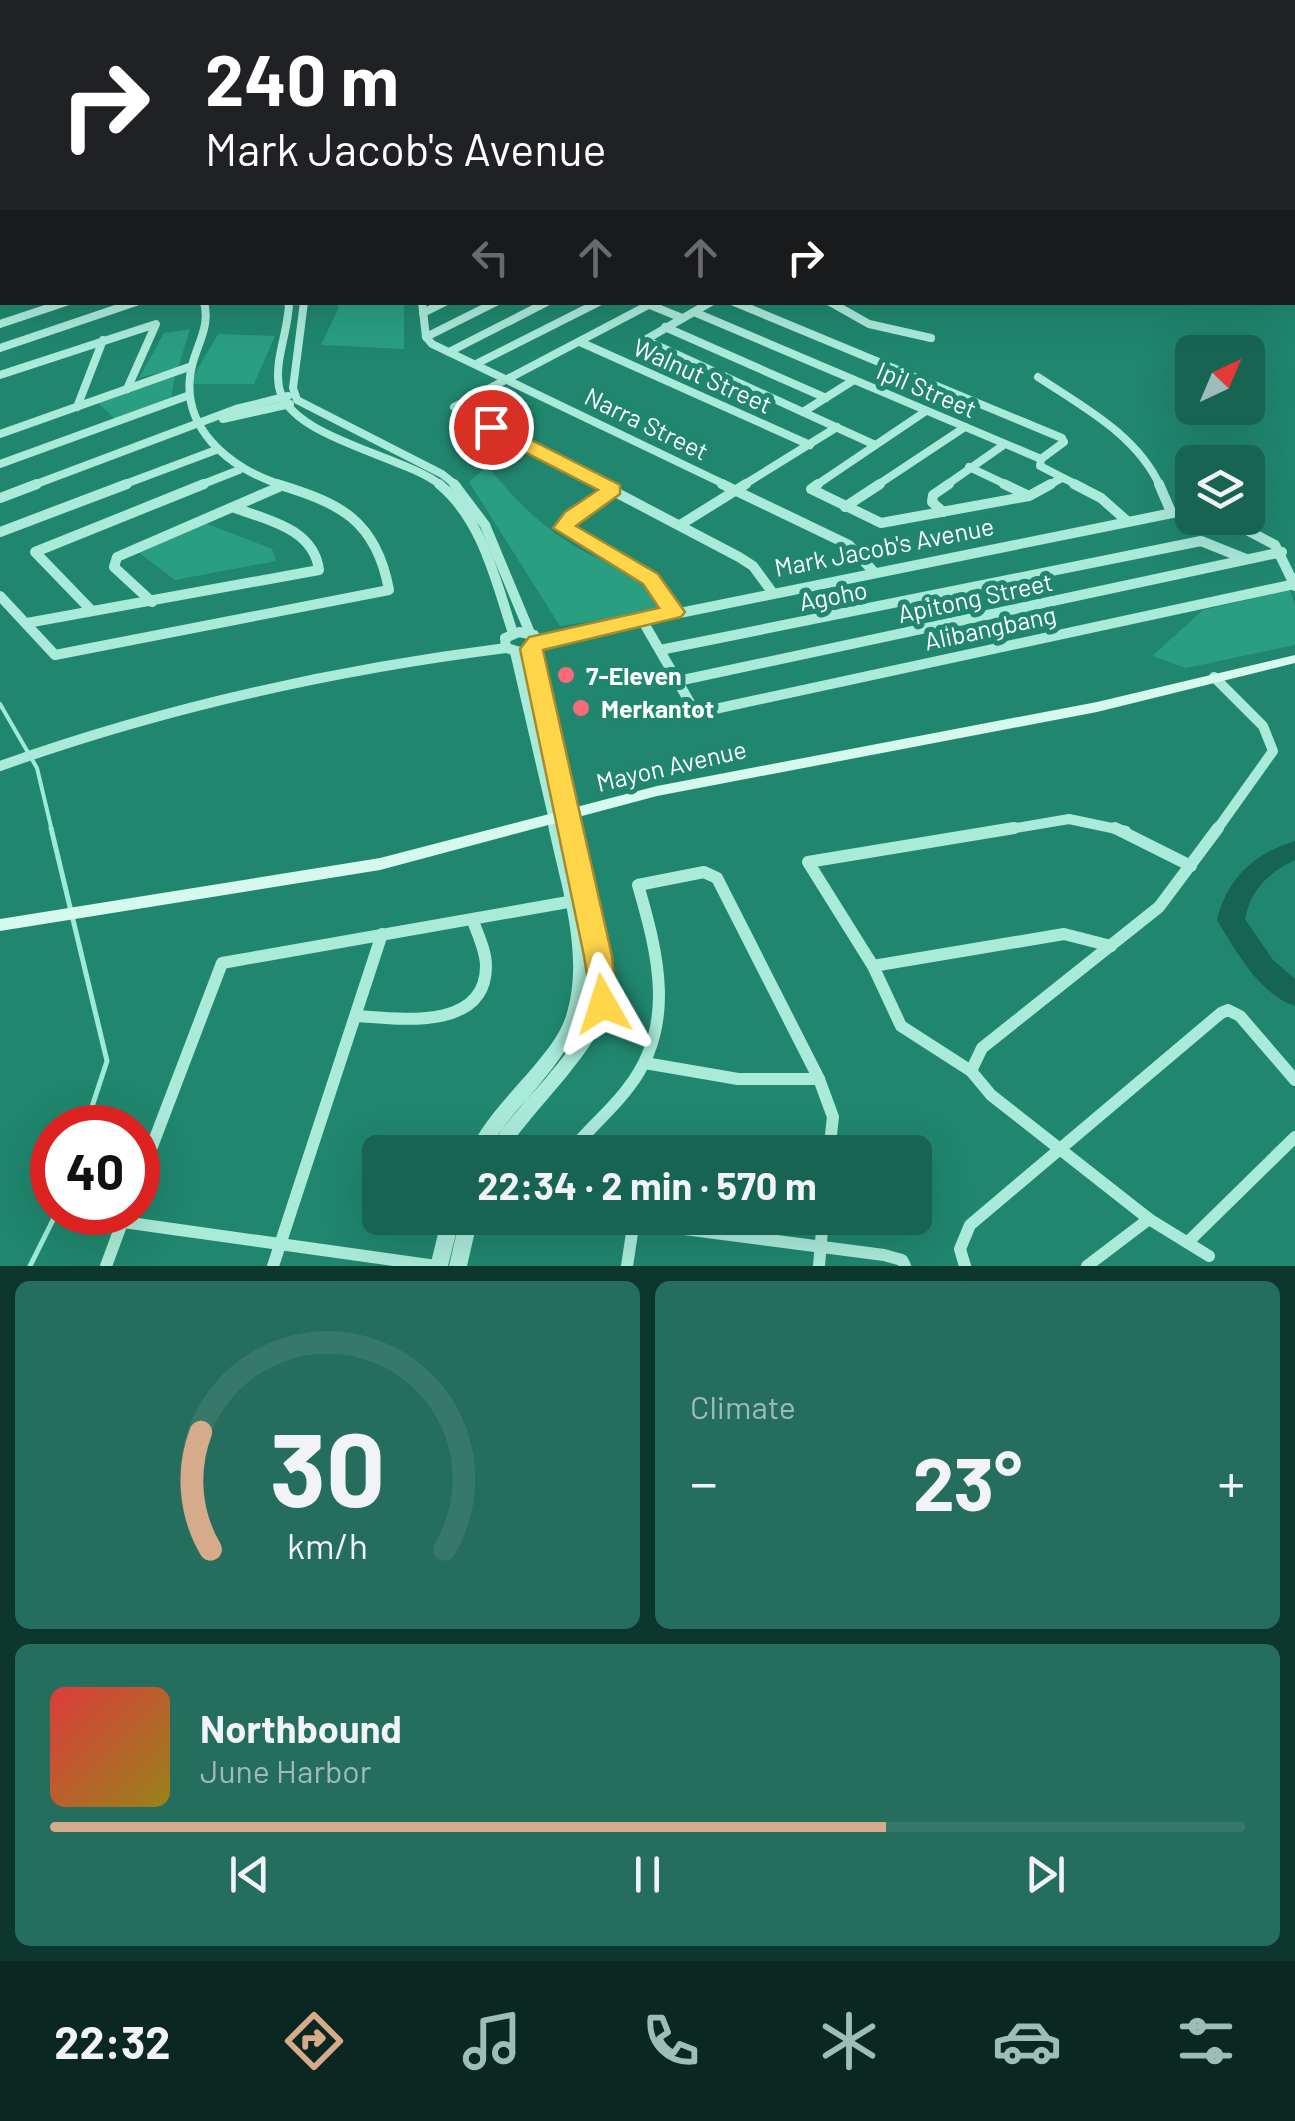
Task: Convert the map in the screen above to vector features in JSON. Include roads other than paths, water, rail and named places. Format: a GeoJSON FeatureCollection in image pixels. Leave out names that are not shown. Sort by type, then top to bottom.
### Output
{"type":"FeatureCollection","features":[{"type":"Feature","properties":{"kind":"main road","name":"Mayon Avenue"},"geometry":{"type":"LineString","coordinates":[[0,926],[342,872],[657,791],[1096,707],[1295,660]]}},
{"type":"Feature","properties":{"kind":"street"},"geometry":{"type":"LineString","coordinates":[[0,324],[57,305]]}},
{"type":"Feature","properties":{"kind":"street"},"geometry":{"type":"LineString","coordinates":[[0,348],[127,305]]}},
{"type":"Feature","properties":{"kind":"street"},"geometry":{"type":"LineString","coordinates":[[0,596],[55,655],[389,590],[362,524],[346,510],[239,470],[216,450],[186,396],[189,367],[208,319],[205,305]]}},
{"type":"Feature","properties":{"kind":"street"},"geometry":{"type":"LineString","coordinates":[[289,305],[279,384],[284,401],[330,433],[391,459],[451,494],[472,527],[510,642],[560,818]]}},
{"type":"Feature","properties":{"kind":"street"},"geometry":{"type":"LineString","coordinates":[[296,398],[304,305]]}},
{"type":"Feature","properties":{"kind":"street"},"geometry":{"type":"LineString","coordinates":[[423,308],[426,337],[490,305]]}},
{"type":"Feature","properties":{"kind":"street"},"geometry":{"type":"LineString","coordinates":[[449,352],[541,305]]}},
{"type":"Feature","properties":{"kind":"street"},"geometry":{"type":"LineString","coordinates":[[476,364],[594,305]]}},
{"type":"Feature","properties":{"kind":"street"},"geometry":{"type":"LineString","coordinates":[[650,305],[454,406],[753,566],[772,592]]}},
{"type":"Feature","properties":{"kind":"street"},"geometry":{"type":"LineString","coordinates":[[654,305],[682,318]]}},
{"type":"Feature","properties":{"kind":"street"},"geometry":{"type":"LineString","coordinates":[[707,305],[645,340],[874,444]]}},
{"type":"Feature","properties":{"kind":"street"},"geometry":{"type":"LineString","coordinates":[[748,305],[1064,440],[1041,459]]}},
{"type":"Feature","properties":{"kind":"street"},"geometry":{"type":"LineString","coordinates":[[835,305],[869,324],[931,338]]}},
{"type":"Feature","properties":{"kind":"street","name":"Ipil Street"},"geometry":{"type":"LineString","coordinates":[[694,312],[1041,459],[1040,466],[1101,498],[1127,521]]}},
{"type":"Feature","properties":{"kind":"street"},"geometry":{"type":"LineString","coordinates":[[0,375],[148,324],[158,326],[128,389]]}},
{"type":"Feature","properties":{"kind":"street"},"geometry":{"type":"LineString","coordinates":[[665,328],[826,398]]}},
{"type":"Feature","properties":{"kind":"street","name":"Narra Street"},"geometry":{"type":"LineString","coordinates":[[426,337],[449,352],[849,545],[872,571]]}},
{"type":"Feature","properties":{"kind":"street"},"geometry":{"type":"LineString","coordinates":[[77,407],[103,340]]}},
{"type":"Feature","properties":{"kind":"street","name":"Walnut Street"},"geometry":{"type":"LineString","coordinates":[[580,342],[810,445]]}},
{"type":"Feature","properties":{"kind":"street"},"geometry":{"type":"LineString","coordinates":[[0,434],[189,367]]}},
{"type":"Feature","properties":{"kind":"street"},"geometry":{"type":"LineString","coordinates":[[1038,377],[1119,432],[1153,471],[1171,512]]}},
{"type":"Feature","properties":{"kind":"street"},"geometry":{"type":"LineString","coordinates":[[803,412],[854,380]]}},
{"type":"Feature","properties":{"kind":"street"},"geometry":{"type":"LineString","coordinates":[[0,464],[186,396]]}},
{"type":"Feature","properties":{"kind":"street"},"geometry":{"type":"LineString","coordinates":[[0,498],[199,422],[296,398],[442,474],[460,488],[480,516],[533,640],[560,818],[603,1004],[577,1048],[510,1135]]}},
{"type":"Feature","properties":{"kind":"street"},"geometry":{"type":"LineString","coordinates":[[926,411],[811,486],[844,507],[881,522],[1028,496],[1062,478]]}},
{"type":"Feature","properties":{"kind":"street"},"geometry":{"type":"LineString","coordinates":[[680,525],[837,428]]}},
{"type":"Feature","properties":{"kind":"street"},"geometry":{"type":"LineString","coordinates":[[844,507],[965,428]]}},
{"type":"Feature","properties":{"kind":"street"},"geometry":{"type":"LineString","coordinates":[[943,512],[931,497],[1005,444]]}},
{"type":"Feature","properties":{"kind":"street"},"geometry":{"type":"LineString","coordinates":[[0,532],[216,450]]}},
{"type":"Feature","properties":{"kind":"street"},"geometry":{"type":"LineString","coordinates":[[969,468],[1028,496]]}},
{"type":"Feature","properties":{"kind":"street"},"geometry":{"type":"LineString","coordinates":[[92,611],[35,552],[239,470]]}},
{"type":"Feature","properties":{"kind":"street"},"geometry":{"type":"LineString","coordinates":[[152,602],[114,567],[117,557],[280,487]]}},
{"type":"Feature","properties":{"kind":"street"},"geometry":{"type":"LineString","coordinates":[[613,490],[572,516],[564,528],[650,579],[674,612]]}},
{"type":"Feature","properties":{"kind":"street"},"geometry":{"type":"LineString","coordinates":[[27,623],[319,570],[318,555],[308,539],[235,508]]}},
{"type":"Feature","properties":{"kind":"street","name":"Mark Jacob's Avenue"},"geometry":{"type":"LineString","coordinates":[[533,640],[1175,511]]}},
{"type":"Feature","properties":{"kind":"street"},"geometry":{"type":"LineString","coordinates":[[1259,535],[1282,552],[1295,585]]}},
{"type":"Feature","properties":{"kind":"street","name":"Agoho"},"geometry":{"type":"LineString","coordinates":[[660,650],[1200,540],[1247,559]]}},
{"type":"Feature","properties":{"kind":"street","name":"Apitong Street"},"geometry":{"type":"LineString","coordinates":[[678,680],[1282,552]]}},
{"type":"Feature","properties":{"kind":"street","name":"Alibangbang"},"geometry":{"type":"LineString","coordinates":[[678,680],[695,710],[1295,585]]}},
{"type":"Feature","properties":{"kind":"street"},"geometry":{"type":"LineString","coordinates":[[641,618],[678,680]]}},
{"type":"Feature","properties":{"kind":"street"},"geometry":{"type":"LineString","coordinates":[[510,642],[533,640]]}},
{"type":"Feature","properties":{"kind":"street"},"geometry":{"type":"LineString","coordinates":[[0,766],[189,708],[533,640]]}},
{"type":"Feature","properties":{"kind":"street"},"geometry":{"type":"LineString","coordinates":[[971,1071],[982,1048],[1159,907],[1273,751],[1264,726],[1214,677]]}},
{"type":"Feature","properties":{"kind":"street"},"geometry":{"type":"LineString","coordinates":[[1191,866],[1126,830],[1070,819],[808,862],[873,966],[901,1026],[971,1071],[991,1094],[1149,1219],[1209,1256]]}},
{"type":"Feature","properties":{"kind":"street"},"geometry":{"type":"LineString","coordinates":[[584,1135],[645,1064],[662,1020],[661,975],[638,884],[704,872],[717,878],[819,1078],[832,1117],[830,1135]]}},
{"type":"Feature","properties":{"kind":"street"},"geometry":{"type":"LineString","coordinates":[[160,1125],[222,963],[577,900]]}},
{"type":"Feature","properties":{"kind":"street"},"geometry":{"type":"LineString","coordinates":[[487,1135],[562,1042],[581,999],[577,900]]}},
{"type":"Feature","properties":{"kind":"street"},"geometry":{"type":"LineString","coordinates":[[356,1016],[447,1016],[471,1005],[484,986],[486,963],[473,921]]}},
{"type":"Feature","properties":{"kind":"street"},"geometry":{"type":"LineString","coordinates":[[273,1266],[382,934]]}},
{"type":"Feature","properties":{"kind":"street"},"geometry":{"type":"LineString","coordinates":[[873,966],[1064,934],[1111,946]]}},
{"type":"Feature","properties":{"kind":"street"},"geometry":{"type":"LineString","coordinates":[[965,1266],[960,1249],[970,1225],[1228,1010],[1240,1016],[1295,1080]]}},
{"type":"Feature","properties":{"kind":"street"},"geometry":{"type":"LineString","coordinates":[[645,1064],[738,1079],[819,1078]]}},
{"type":"Feature","properties":{"kind":"street"},"geometry":{"type":"LineString","coordinates":[[1189,1241],[1295,1137]]}},
{"type":"Feature","properties":{"kind":"street"},"geometry":{"type":"LineString","coordinates":[[1086,1266],[1149,1219]]}},
{"type":"Feature","properties":{"kind":"street"},"geometry":{"type":"LineString","coordinates":[[160,1223],[280,1245],[438,1266],[446,1235]]}},
{"type":"Feature","properties":{"kind":"street"},"geometry":{"type":"LineString","coordinates":[[106,1266],[117,1235]]}},
{"type":"Feature","properties":{"kind":"street"},"geometry":{"type":"LineString","coordinates":[[458,1266],[465,1235]]}},
{"type":"Feature","properties":{"kind":"street"},"geometry":{"type":"LineString","coordinates":[[627,1266],[632,1235]]}},
{"type":"Feature","properties":{"kind":"street"},"geometry":{"type":"LineString","coordinates":[[741,1235],[884,1255],[902,1260],[905,1266]]}},
{"type":"Feature","properties":{"kind":"street"},"geometry":{"type":"LineString","coordinates":[[819,1266],[821,1235]]}},
{"type":"Feature","properties":{"kind":"waterway"},"geometry":{"type":"LineString","coordinates":[[0,704],[37,768],[52,831]]}},
{"type":"Feature","properties":{"kind":"waterway"},"geometry":{"type":"LineString","coordinates":[[51,828],[107,1061],[93,1105]]}},
{"type":"Feature","properties":{"kind":"waterway"},"geometry":{"type":"LineString","coordinates":[[1295,850],[1271,861],[1252,876],[1238,896],[1231,920],[1263,967],[1295,995]]}},
{"type":"Feature","properties":{"kind":"waterway"},"geometry":{"type":"LineString","coordinates":[[30,1266],[46,1235]]}},
{"type":"Feature","properties":{"kind":"place","name":"7-Eleven"},"geometry":{"type":"Point","coordinates":[566,675]}},
{"type":"Feature","properties":{"kind":"place","name":"Merkantot"},"geometry":{"type":"Point","coordinates":[581,708]}}]}
